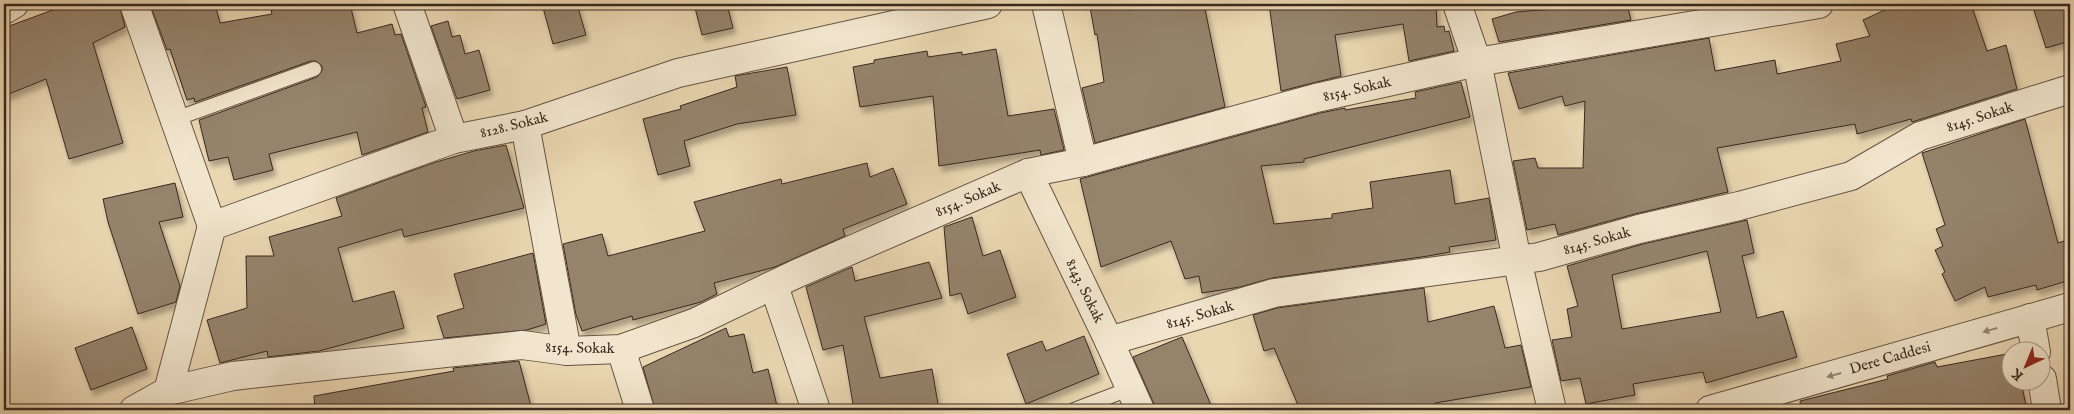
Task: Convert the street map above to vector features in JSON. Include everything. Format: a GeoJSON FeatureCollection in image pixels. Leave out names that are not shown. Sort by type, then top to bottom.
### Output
{"type":"FeatureCollection","features":[{"type":"Feature","properties":{"kind":"street"},"geometry":{"type":"LineString","coordinates":[[4,10],[14,4]]}},
{"type":"Feature","properties":{"kind":"street"},"geometry":{"type":"LineString","coordinates":[[134,4],[212,226],[168,391]]}},
{"type":"Feature","properties":{"kind":"street"},"geometry":{"type":"LineString","coordinates":[[407,4],[454,139]]}},
{"type":"Feature","properties":{"kind":"street","name":"8128. Sokak"},"geometry":{"type":"LineString","coordinates":[[212,226],[454,139],[525,125],[678,73],[988,4]]}},
{"type":"Feature","properties":{"kind":"street"},"geometry":{"type":"LineString","coordinates":[[1046,4],[1083,162]]}},
{"type":"Feature","properties":{"kind":"street"},"geometry":{"type":"LineString","coordinates":[[1457,4],[1477,62],[1517,260],[1552,410]]}},
{"type":"Feature","properties":{"kind":"street","name":"8154. Sokak"},"geometry":{"type":"LineString","coordinates":[[134,410],[168,391],[232,376],[522,345],[567,351],[621,349],[694,323],[882,236],[1028,174],[1083,162],[1316,98],[1477,62],[1819,4]]}},
{"type":"Feature","properties":{"kind":"street","name":"8145. Sokak"},"geometry":{"type":"LineString","coordinates":[[1109,341],[1274,294],[1539,257],[1639,229],[1739,206],[1851,176],[1920,136],[2070,88]]}},
{"type":"Feature","properties":{"kind":"street"},"geometry":{"type":"LineString","coordinates":[[525,125],[567,351]]}},
{"type":"Feature","properties":{"kind":"street","name":"8143. Sokak"},"geometry":{"type":"LineString","coordinates":[[1028,174],[1109,341],[1134,400]]}},
{"type":"Feature","properties":{"kind":"street"},"geometry":{"type":"LineString","coordinates":[[774,286],[816,410]]}},
{"type":"Feature","properties":{"kind":"street","name":"Dere Caddesi"},"geometry":{"type":"LineString","coordinates":[[1710,410],[2070,307]]}},
{"type":"Feature","properties":{"kind":"street"},"geometry":{"type":"LineString","coordinates":[[2030,318],[2034,342]]}},
{"type":"Feature","properties":{"kind":"street"},"geometry":{"type":"LineString","coordinates":[[621,349],[640,410]]}},
{"type":"Feature","properties":{"kind":"street"},"geometry":{"type":"LineString","coordinates":[[2044,392],[2047,410]]}},
{"type":"Feature","properties":{"kind":"lane"},"geometry":{"type":"LineString","coordinates":[[175,119],[314,69]]}},
{"type":"Feature","properties":{"kind":"lane"},"geometry":{"type":"LineString","coordinates":[[1074,410],[1134,400]]}},
{"type":"Feature","properties":{"kind":"building"},"geometry":{"type":"Polygon","coordinates":[[[69,4],[119,4],[125,27],[93,43],[123,143],[69,159],[46,79],[4,96],[4,28],[69,4]]]}},
{"type":"Feature","properties":{"kind":"building"},"geometry":{"type":"Polygon","coordinates":[[[150,4],[215,4],[220,23],[272,14],[270,4],[350,4],[357,33],[392,24],[395,35],[401,34],[426,107],[422,108],[428,132],[362,155],[357,132],[269,154],[273,170],[234,180],[228,157],[209,161],[199,120],[317,77],[322,71],[322,66],[316,61],[311,61],[195,102],[194,98],[187,100],[170,49],[167,50],[150,4]]]}},
{"type":"Feature","properties":{"kind":"building"},"geometry":{"type":"Polygon","coordinates":[[[542,4],[577,4],[586,35],[553,44],[542,4]]]}},
{"type":"Feature","properties":{"kind":"building"},"geometry":{"type":"Polygon","coordinates":[[[694,4],[727,4],[733,28],[702,35],[694,4]]]}},
{"type":"Feature","properties":{"kind":"building"},"geometry":{"type":"Polygon","coordinates":[[[1128,4],[1129,10],[1169,4],[1204,4],[1225,107],[1095,143],[1082,88],[1104,82],[1097,34],[1095,35],[1090,7],[1128,4]]]}},
{"type":"Feature","properties":{"kind":"building"},"geometry":{"type":"Polygon","coordinates":[[[1269,4],[1436,4],[1437,27],[1444,26],[1445,32],[1449,31],[1454,51],[1409,61],[1403,24],[1335,35],[1341,76],[1281,91],[1269,4]]]}},
{"type":"Feature","properties":{"kind":"building"},"geometry":{"type":"Polygon","coordinates":[[[1552,4],[1627,4],[1631,20],[1499,42],[1492,19],[1516,12],[1553,9],[1552,4]]]}},
{"type":"Feature","properties":{"kind":"building"},"geometry":{"type":"Polygon","coordinates":[[[1898,4],[1971,4],[1987,51],[2006,45],[2017,89],[1912,122],[1911,119],[1857,134],[1855,124],[1717,148],[1728,192],[1558,235],[1555,224],[1527,230],[1513,161],[1535,158],[1538,168],[1583,168],[1585,101],[1565,106],[1562,96],[1519,109],[1508,73],[1709,38],[1715,71],[1775,60],[1777,74],[1841,61],[1836,44],[1870,36],[1863,20],[1898,4]]]}},
{"type":"Feature","properties":{"kind":"building"},"geometry":{"type":"Polygon","coordinates":[[[2032,4],[2070,4],[2070,41],[2046,48],[2032,4]]]}},
{"type":"Feature","properties":{"kind":"building"},"geometry":{"type":"Polygon","coordinates":[[[448,21],[452,37],[460,35],[465,54],[479,50],[490,90],[457,99],[431,26],[448,21]]]}},
{"type":"Feature","properties":{"kind":"building"},"geometry":{"type":"Polygon","coordinates":[[[996,49],[1008,116],[1054,109],[1064,150],[1041,155],[1040,150],[939,166],[933,96],[860,107],[853,67],[874,63],[874,60],[927,51],[928,57],[962,52],[962,55],[996,49]]]}},
{"type":"Feature","properties":{"kind":"building"},"geometry":{"type":"Polygon","coordinates":[[[787,67],[796,115],[737,124],[684,141],[690,166],[658,175],[643,119],[681,109],[680,106],[737,87],[735,76],[787,67]]]}},
{"type":"Feature","properties":{"kind":"building"},"geometry":{"type":"Polygon","coordinates":[[[1461,82],[1470,117],[1304,159],[1304,162],[1261,166],[1274,224],[1332,218],[1332,214],[1373,208],[1370,182],[1450,170],[1455,204],[1489,198],[1496,240],[1449,247],[1450,252],[1428,256],[1272,278],[1240,287],[1202,293],[1199,276],[1185,279],[1171,241],[1101,267],[1080,179],[1320,113],[1416,98],[1415,92],[1461,82]]]}},
{"type":"Feature","properties":{"kind":"building"},"geometry":{"type":"Polygon","coordinates":[[[2025,119],[2058,243],[2070,239],[2070,280],[2037,290],[2036,285],[1988,297],[1985,287],[1955,301],[1942,274],[1945,272],[1935,250],[1943,246],[1936,229],[1945,225],[1922,153],[2025,119]]]}},
{"type":"Feature","properties":{"kind":"building"},"geometry":{"type":"Polygon","coordinates":[[[506,145],[524,208],[404,237],[402,229],[338,248],[353,302],[394,291],[404,328],[319,351],[268,357],[267,351],[220,363],[207,320],[247,308],[246,256],[274,256],[269,237],[342,216],[336,198],[436,162],[474,151],[506,145]]]}},
{"type":"Feature","properties":{"kind":"building"},"geometry":{"type":"Polygon","coordinates":[[[867,163],[870,177],[893,168],[907,204],[843,229],[845,236],[775,267],[714,283],[717,294],[701,302],[633,320],[632,316],[582,331],[576,315],[563,244],[602,234],[608,256],[705,231],[694,202],[781,179],[782,184],[867,163]]]}},
{"type":"Feature","properties":{"kind":"building"},"geometry":{"type":"Polygon","coordinates":[[[175,183],[183,217],[159,222],[180,286],[176,302],[138,314],[108,222],[103,199],[175,183]]]}},
{"type":"Feature","properties":{"kind":"building"},"geometry":{"type":"Polygon","coordinates":[[[972,217],[983,256],[1000,250],[1016,297],[968,314],[961,293],[950,296],[944,227],[972,217]]]}},
{"type":"Feature","properties":{"kind":"building"},"geometry":{"type":"Polygon","coordinates":[[[1747,220],[1754,253],[1742,256],[1757,318],[1783,311],[1797,357],[1706,383],[1703,372],[1633,384],[1635,395],[1586,404],[1580,378],[1561,381],[1552,340],[1572,337],[1567,309],[1578,306],[1567,266],[1643,244],[1747,220]],[[1707,251],[1612,275],[1622,329],[1721,312],[1707,251]]]}},
{"type":"Feature","properties":{"kind":"building"},"geometry":{"type":"Polygon","coordinates":[[[533,253],[546,324],[527,330],[444,338],[437,316],[464,308],[454,274],[533,253]]]}},
{"type":"Feature","properties":{"kind":"building"},"geometry":{"type":"Polygon","coordinates":[[[929,262],[942,298],[864,317],[880,378],[932,369],[939,410],[854,410],[843,345],[823,350],[806,287],[852,267],[855,281],[929,262]]]}},
{"type":"Feature","properties":{"kind":"building"},"geometry":{"type":"Polygon","coordinates":[[[1424,288],[1428,322],[1494,306],[1505,348],[1521,345],[1531,387],[1435,403],[1437,410],[1300,410],[1274,348],[1264,351],[1253,315],[1277,308],[1424,288]]]}},
{"type":"Feature","properties":{"kind":"building"},"geometry":{"type":"Polygon","coordinates":[[[132,327],[147,369],[91,390],[75,348],[132,327]]]}},
{"type":"Feature","properties":{"kind":"building"},"geometry":{"type":"Polygon","coordinates":[[[726,328],[729,337],[744,334],[753,373],[768,369],[778,410],[655,410],[643,367],[726,328]]]}},
{"type":"Feature","properties":{"kind":"building"},"geometry":{"type":"Polygon","coordinates":[[[1084,336],[1099,374],[1026,404],[1007,354],[1042,341],[1046,351],[1084,336]]]}},
{"type":"Feature","properties":{"kind":"building"},"geometry":{"type":"Polygon","coordinates":[[[1182,337],[1213,410],[1155,410],[1133,357],[1182,337]]]}},
{"type":"Feature","properties":{"kind":"building"},"geometry":{"type":"Polygon","coordinates":[[[2002,355],[2002,392],[2023,392],[2027,410],[1801,410],[1800,401],[1888,379],[1887,376],[1935,362],[1937,367],[2002,355]]]}},
{"type":"Feature","properties":{"kind":"building"},"geometry":{"type":"Polygon","coordinates":[[[519,361],[532,410],[315,410],[314,396],[454,371],[453,368],[519,361]]]}}]}
